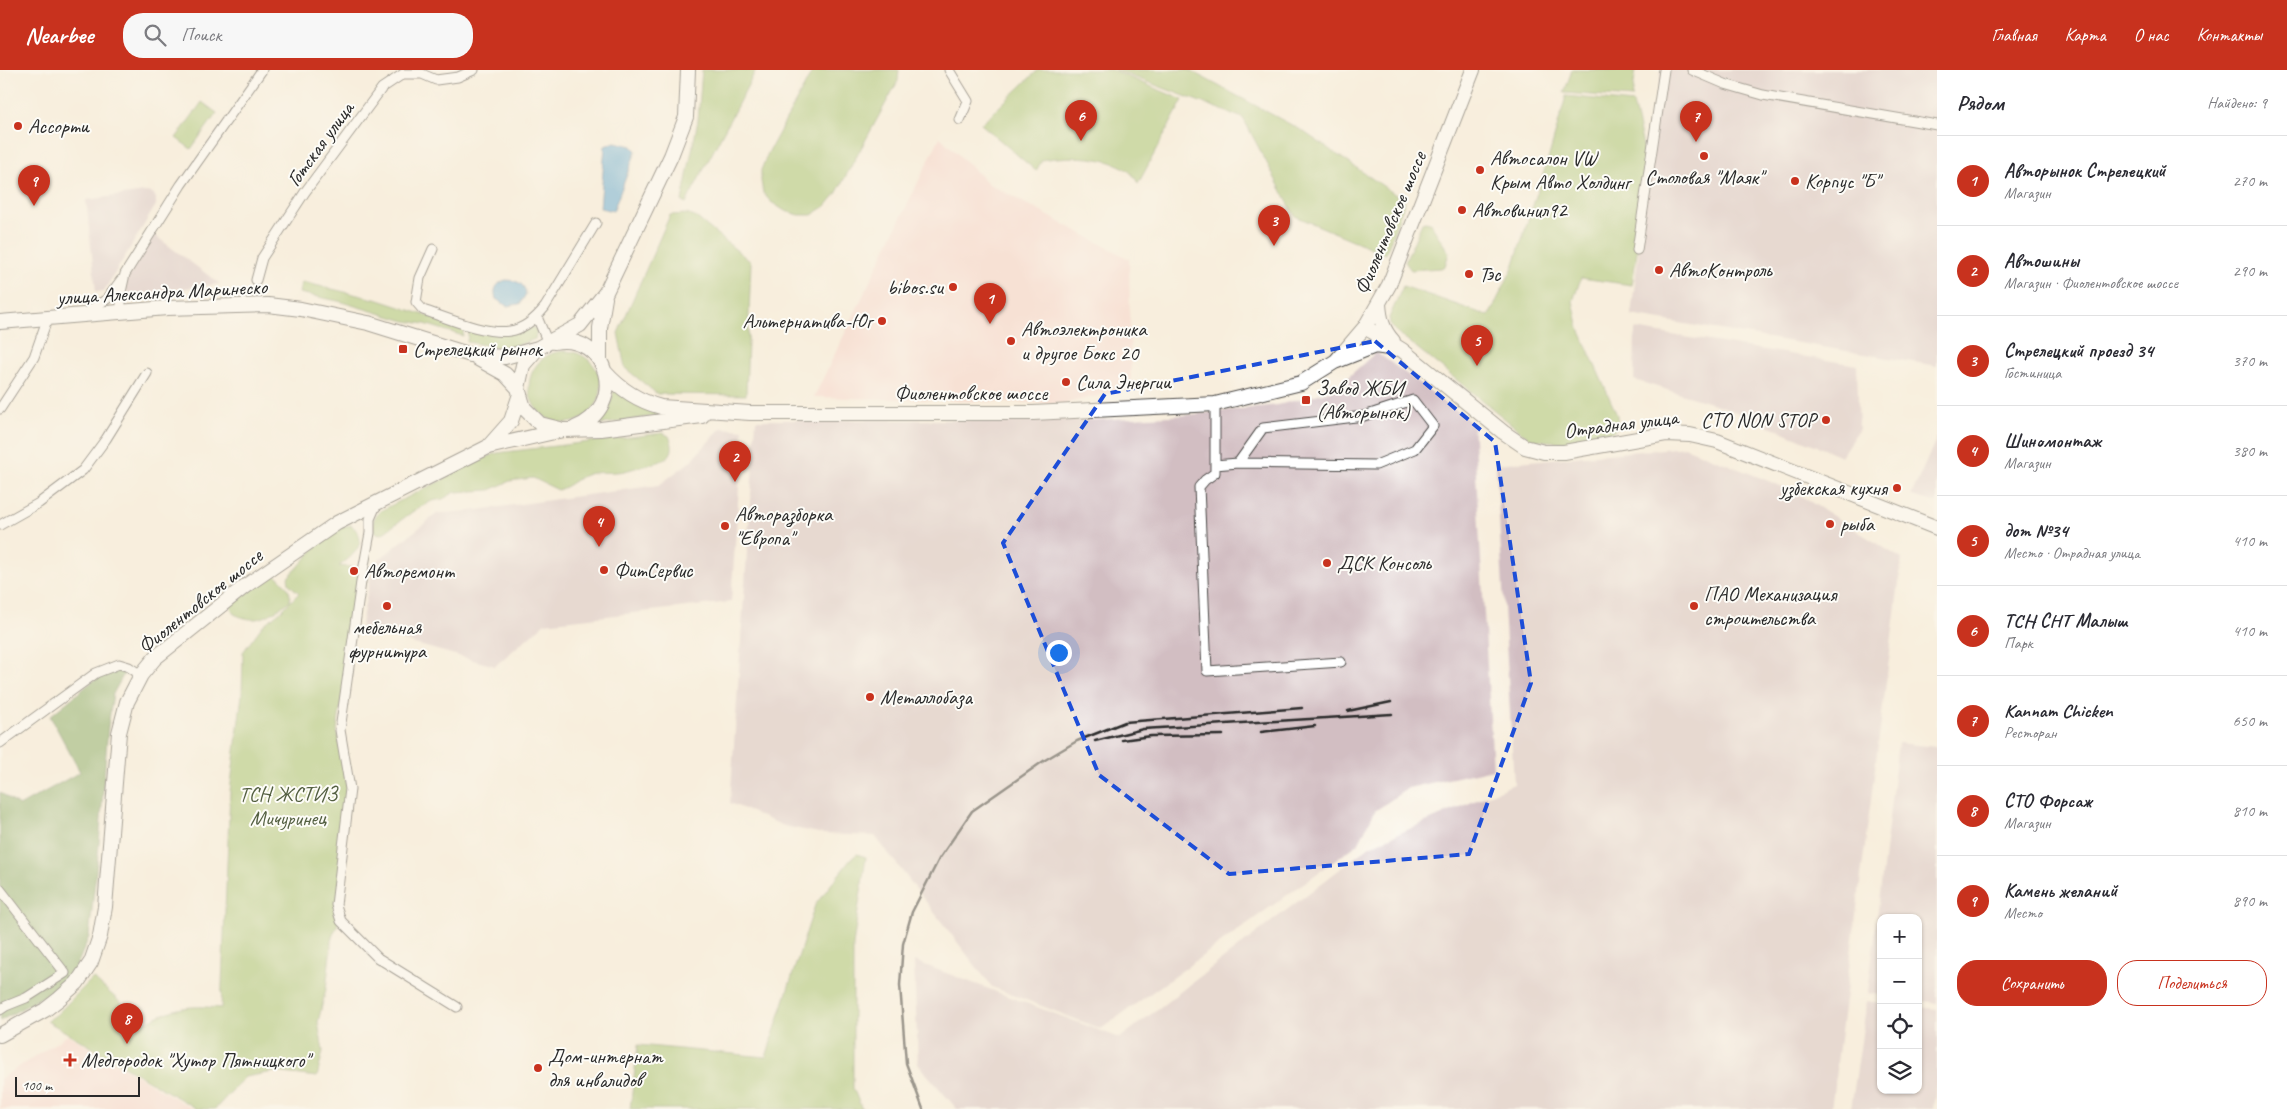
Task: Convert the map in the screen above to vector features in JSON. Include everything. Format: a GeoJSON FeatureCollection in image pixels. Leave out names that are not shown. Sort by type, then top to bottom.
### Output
{"type":"FeatureCollection","features":[{"type":"Feature","properties":{"kind":"main road","name":"Фиолентовское шоссе"},"geometry":{"type":"LineString","coordinates":[[488,448],[511,420],[519,392],[523,365],[543,346],[580,324],[606,292],[660,182],[686,117],[688,70]]}},
{"type":"Feature","properties":{"kind":"main road","name":"Фиолентовское шоссе"},"geometry":{"type":"LineString","coordinates":[[543,346],[566,341],[583,346],[620,388],[648,403],[661,407],[725,412],[1033,413],[1215,404],[1301,383],[1336,361],[1365,327],[1379,304],[1389,284],[1472,70]]}},
{"type":"Feature","properties":{"kind":"main road","name":"Фиолентовское шоссе"},"geometry":{"type":"LineString","coordinates":[[0,1035],[45,1010],[77,983],[91,962],[100,936],[105,906],[119,733],[127,702],[141,675],[154,658],[244,588],[337,523],[488,448],[568,429],[595,417],[602,407],[606,396],[607,384],[602,367],[600,328],[606,292]]}},
{"type":"Feature","properties":{"kind":"main road"},"geometry":{"type":"LineString","coordinates":[[1379,304],[1380,318],[1386,334],[1402,350]]}},
{"type":"Feature","properties":{"kind":"main road","name":"улица Александра Маринеско"},"geometry":{"type":"LineString","coordinates":[[0,322],[83,314],[234,305],[268,305],[368,323],[471,354],[505,357],[543,346]]}},
{"type":"Feature","properties":{"kind":"main road","name":"Отрадная улица"},"geometry":{"type":"LineString","coordinates":[[1365,327],[1402,350],[1502,432],[1525,447],[1544,452],[1564,452],[1640,437],[1666,434],[1690,435],[1717,441],[1937,528]]}},
{"type":"Feature","properties":{"kind":"main road"},"geometry":{"type":"LineString","coordinates":[[1336,361],[1375,346],[1402,350]]}},
{"type":"Feature","properties":{"kind":"main road","name":"улица Александра Маринеско"},"geometry":{"type":"LineString","coordinates":[[471,354],[505,374],[519,392]]}},
{"type":"Feature","properties":{"kind":"main road","name":"Фиолентовское шоссе"},"geometry":{"type":"LineString","coordinates":[[519,392],[531,417],[551,428],[601,430],[725,412]]}},
{"type":"Feature","properties":{"kind":"street"},"geometry":{"type":"LineString","coordinates":[[83,314],[107,299],[181,185],[262,70]]}},
{"type":"Feature","properties":{"kind":"street","name":"Готская улица"},"geometry":{"type":"LineString","coordinates":[[256,280],[262,258],[305,192],[382,88],[403,74],[422,74],[436,80],[458,77],[474,70]]}},
{"type":"Feature","properties":{"kind":"street"},"geometry":{"type":"LineString","coordinates":[[949,70],[968,101],[960,120]]}},
{"type":"Feature","properties":{"kind":"street"},"geometry":{"type":"LineString","coordinates":[[1637,250],[1664,70]]}},
{"type":"Feature","properties":{"kind":"street"},"geometry":{"type":"LineString","coordinates":[[1692,70],[1725,84],[1763,95],[1937,125]]}},
{"type":"Feature","properties":{"kind":"street"},"geometry":{"type":"LineString","coordinates":[[433,249],[420,278],[416,302],[423,310],[488,330],[511,331],[536,317],[596,223]]}},
{"type":"Feature","properties":{"kind":"street"},"geometry":{"type":"LineString","coordinates":[[121,312],[121,292],[125,274]]}},
{"type":"Feature","properties":{"kind":"street"},"geometry":{"type":"LineString","coordinates":[[0,409],[34,356],[48,317]]}},
{"type":"Feature","properties":{"kind":"street"},"geometry":{"type":"LineString","coordinates":[[536,317],[543,346]]}},
{"type":"Feature","properties":{"kind":"street"},"geometry":{"type":"LineString","coordinates":[[0,525],[39,503],[83,470],[106,439],[147,374]]}},
{"type":"Feature","properties":{"kind":"street"},"geometry":{"type":"LineString","coordinates":[[1215,465],[1238,463],[1376,465],[1414,449],[1433,426],[1413,400],[1364,416],[1263,428],[1238,463]]}},
{"type":"Feature","properties":{"kind":"street"},"geometry":{"type":"LineString","coordinates":[[1215,404],[1215,472],[1199,488],[1207,671],[1341,662]]}},
{"type":"Feature","properties":{"kind":"street"},"geometry":{"type":"LineString","coordinates":[[377,502],[370,519],[370,533],[361,582],[340,730],[350,789],[336,905],[341,921],[378,958],[457,1007]]}},
{"type":"Feature","properties":{"kind":"street"},"geometry":{"type":"LineString","coordinates":[[0,743],[96,673],[119,664],[129,667],[141,675]]}},
{"type":"Feature","properties":{"kind":"street"},"geometry":{"type":"LineString","coordinates":[[0,889],[65,973],[26,998],[0,1010]]}},
{"type":"Feature","properties":{"kind":"highlighted area"},"geometry":{"type":"Polygon","coordinates":[[[1375,341],[1495,442],[1531,683],[1469,854],[1229,874],[1099,775],[1003,543],[1105,394],[1375,341]]]}},
{"type":"Feature","properties":{"kind":"shaded area"},"geometry":{"type":"Polygon","coordinates":[[[1661,70],[1937,70],[1937,366],[1631,315],[1661,70]]]}},
{"type":"Feature","properties":{"kind":"shaded area"},"geometry":{"type":"Polygon","coordinates":[[[940,137],[989,184],[1129,259],[1131,388],[1063,404],[814,397],[940,137]]]}},
{"type":"Feature","properties":{"kind":"shaded area"},"geometry":{"type":"Polygon","coordinates":[[[145,192],[153,193],[156,198],[156,205],[104,291],[96,292],[86,200],[145,192]]]}},
{"type":"Feature","properties":{"kind":"shaded area"},"geometry":{"type":"Polygon","coordinates":[[[153,234],[220,284],[130,295],[123,286],[153,234]]]}},
{"type":"Feature","properties":{"kind":"shaded area"},"geometry":{"type":"Polygon","coordinates":[[[1635,329],[1857,365],[1859,429],[1841,456],[1724,407],[1634,380],[1635,329]]]}},
{"type":"Feature","properties":{"kind":"shaded area"},"geometry":{"type":"Polygon","coordinates":[[[1376,352],[1473,422],[1493,769],[1408,788],[1375,811],[1358,844],[1101,1029],[992,987],[875,836],[823,834],[784,826],[730,803],[756,420],[1094,420],[1187,415],[1278,405],[1334,390],[1376,352]]]}},
{"type":"Feature","properties":{"kind":"shaded area"},"geometry":{"type":"Polygon","coordinates":[[[721,428],[743,430],[731,602],[545,623],[495,666],[360,629],[373,564],[438,513],[471,511],[659,485],[691,461],[721,428]]]}},
{"type":"Feature","properties":{"kind":"shaded area"},"geometry":{"type":"Polygon","coordinates":[[[1937,437],[1937,503],[1911,496],[1937,437]]]}},
{"type":"Feature","properties":{"kind":"shaded area"},"geometry":{"type":"Polygon","coordinates":[[[1685,447],[1793,491],[1902,559],[1831,1109],[957,1109],[918,1064],[914,961],[1120,1038],[1370,846],[1514,784],[1496,464],[1685,447]]]}},
{"type":"Feature","properties":{"kind":"shaded area"},"geometry":{"type":"Polygon","coordinates":[[[1898,743],[1937,747],[1937,1003],[1922,1001],[1922,914],[1877,914],[1898,743]]]}},
{"type":"Feature","properties":{"kind":"shaded area"},"geometry":{"type":"Polygon","coordinates":[[[1877,918],[1877,994],[1868,993],[1877,918]]]}},
{"type":"Feature","properties":{"kind":"shaded area"},"geometry":{"type":"Polygon","coordinates":[[[1867,1001],[1877,1002],[1877,1094],[1922,1094],[1922,1007],[1937,1009],[1937,1077],[1933,1109],[1851,1109],[1867,1001]]]}},
{"type":"Feature","properties":{"kind":"shaded area","name":"Медгородок \"Хутор Пятницкого\""},"geometry":{"type":"Polygon","coordinates":[[[68,1035],[193,1109],[0,1109],[0,1079],[68,1035]]]}},
{"type":"Feature","properties":{"kind":"green space"},"geometry":{"type":"Polygon","coordinates":[[[702,70],[756,70],[686,203],[682,201],[698,120],[702,70]]]}},
{"type":"Feature","properties":{"kind":"green space"},"geometry":{"type":"Polygon","coordinates":[[[813,70],[899,70],[898,81],[836,194],[826,206],[812,215],[799,215],[785,211],[771,202],[763,193],[761,170],[768,153],[813,70]]]}},
{"type":"Feature","properties":{"kind":"green space"},"geometry":{"type":"Polygon","coordinates":[[[1038,70],[1112,70],[1183,100],[1138,184],[1132,174],[1122,167],[1110,162],[1081,157],[1042,160],[1036,171],[981,124],[1038,70]]]}},
{"type":"Feature","properties":{"kind":"green space"},"geometry":{"type":"Polygon","coordinates":[[[1115,70],[1189,70],[1301,130],[1405,201],[1386,254],[1295,216],[1243,118],[1115,70]]]}},
{"type":"Feature","properties":{"kind":"green space"},"geometry":{"type":"Polygon","coordinates":[[[1572,70],[1636,70],[1632,98],[1564,93],[1572,70]]]}},
{"type":"Feature","properties":{"kind":"green space"},"geometry":{"type":"Polygon","coordinates":[[[1566,96],[1633,103],[1649,171],[1632,285],[1581,278],[1573,301],[1579,329],[1617,415],[1618,426],[1611,434],[1578,443],[1531,440],[1391,327],[1389,318],[1403,286],[1489,316],[1513,267],[1549,156],[1566,96]]]}},
{"type":"Feature","properties":{"kind":"green space"},"geometry":{"type":"Polygon","coordinates":[[[202,102],[217,113],[191,149],[176,138],[202,102]]]}},
{"type":"Feature","properties":{"kind":"green space"},"geometry":{"type":"Polygon","coordinates":[[[687,214],[697,218],[751,262],[746,395],[657,394],[625,368],[618,333],[670,215],[687,214]]]}},
{"type":"Feature","properties":{"kind":"green space"},"geometry":{"type":"Polygon","coordinates":[[[1422,223],[1430,223],[1449,253],[1445,266],[1441,268],[1411,270],[1405,262],[1422,223]]]}},
{"type":"Feature","properties":{"kind":"green space"},"geometry":{"type":"Polygon","coordinates":[[[302,282],[379,300],[464,328],[463,336],[338,301],[299,293],[302,282]]]}},
{"type":"Feature","properties":{"kind":"green space"},"geometry":{"type":"Polygon","coordinates":[[[469,327],[533,327],[537,330],[535,339],[507,349],[467,342],[469,327]]]}},
{"type":"Feature","properties":{"kind":"green space"},"geometry":{"type":"Polygon","coordinates":[[[572,351],[591,361],[599,373],[601,387],[599,401],[591,413],[579,421],[558,423],[539,413],[531,401],[529,380],[539,361],[551,353],[572,351]]]}},
{"type":"Feature","properties":{"kind":"green space"},"geometry":{"type":"Polygon","coordinates":[[[615,388],[680,412],[598,425],[609,408],[615,388]]]}},
{"type":"Feature","properties":{"kind":"green space"},"geometry":{"type":"Polygon","coordinates":[[[663,433],[669,436],[672,450],[665,459],[659,462],[622,472],[588,474],[558,490],[533,478],[510,481],[490,490],[455,492],[415,510],[382,534],[375,533],[373,521],[380,511],[442,480],[465,466],[497,453],[663,433]]]}},
{"type":"Feature","properties":{"kind":"green space","name":"ТСН ЖСТИЗ Мичуринец"},"geometry":{"type":"Polygon","coordinates":[[[351,525],[357,531],[360,542],[350,558],[339,566],[360,568],[337,731],[348,790],[339,921],[332,937],[326,989],[318,1022],[323,1051],[317,1077],[274,1072],[245,1077],[215,1109],[197,1109],[47,1021],[56,1015],[93,978],[144,1023],[164,1013],[181,1008],[221,1008],[230,791],[242,695],[243,652],[263,625],[299,593],[289,584],[288,577],[316,546],[332,532],[351,525]]]}},
{"type":"Feature","properties":{"kind":"green space"},"geometry":{"type":"Polygon","coordinates":[[[275,574],[288,589],[290,601],[270,614],[257,619],[234,614],[230,605],[275,574]]]}},
{"type":"Feature","properties":{"kind":"green space"},"geometry":{"type":"Polygon","coordinates":[[[118,670],[124,674],[113,694],[108,727],[99,845],[89,937],[75,970],[53,991],[0,1021],[0,792],[19,806],[80,772],[50,716],[100,675],[118,670]]]}},
{"type":"Feature","properties":{"kind":"green space"},"geometry":{"type":"Polygon","coordinates":[[[857,854],[866,857],[853,945],[853,1088],[862,1109],[630,1109],[638,1045],[766,1057],[815,905],[857,854]]]}},
{"type":"Feature","properties":{"kind":"water"},"geometry":{"type":"Polygon","coordinates":[[[615,142],[632,146],[636,151],[613,211],[600,208],[605,146],[615,142]]]}},
{"type":"Feature","properties":{"kind":"water"},"geometry":{"type":"Polygon","coordinates":[[[506,280],[517,282],[524,287],[526,294],[520,304],[507,306],[496,299],[496,287],[506,280]]]}},
{"type":"Feature","properties":{"kind":"railway"},"geometry":{"type":"LineString","coordinates":[[1348,711],[1391,702]]}},
{"type":"Feature","properties":{"kind":"railway"},"geometry":{"type":"LineString","coordinates":[[923,1109],[906,1063],[900,985],[903,944],[912,912],[939,859],[972,811],[1045,760],[1077,741],[1125,722],[1302,708]]}},
{"type":"Feature","properties":{"kind":"railway"},"geometry":{"type":"LineString","coordinates":[[1095,741],[1143,729],[1392,714]]}},
{"type":"Feature","properties":{"kind":"railway"},"geometry":{"type":"LineString","coordinates":[[1261,732],[1315,726]]}},
{"type":"Feature","properties":{"kind":"railway"},"geometry":{"type":"LineString","coordinates":[[1122,740],[1151,736],[1223,735]]}},
{"type":"Feature","properties":{"kind":"place","name":"Ассорти"},"geometry":{"type":"Point","coordinates":[18,126]}},
{"type":"Feature","properties":{"kind":"place","name":"ТСН СНТ Малыш"},"geometry":{"type":"Point","coordinates":[1081,141]}},
{"type":"Feature","properties":{"kind":"place","name":"Kannam Chicken"},"geometry":{"type":"Point","coordinates":[1696,142]}},
{"type":"Feature","properties":{"kind":"place","name":"Столовая \"Маяк\""},"geometry":{"type":"Point","coordinates":[1704,156]}},
{"type":"Feature","properties":{"kind":"place","name":"Автосалон VW Крым Авто Холдинг"},"geometry":{"type":"Point","coordinates":[1480,170]}},
{"type":"Feature","properties":{"kind":"place","name":"Корпус \"Б\""},"geometry":{"type":"Point","coordinates":[1795,181]}},
{"type":"Feature","properties":{"kind":"place","name":"Камень желаний"},"geometry":{"type":"Point","coordinates":[34,206]}},
{"type":"Feature","properties":{"kind":"place","name":"Автовинил92"},"geometry":{"type":"Point","coordinates":[1462,210]}},
{"type":"Feature","properties":{"kind":"place","name":"Стрелецкий проезд 34"},"geometry":{"type":"Point","coordinates":[1274,246]}},
{"type":"Feature","properties":{"kind":"place","name":"АвтоКонтроль"},"geometry":{"type":"Point","coordinates":[1659,270]}},
{"type":"Feature","properties":{"kind":"place","name":"Тэс"},"geometry":{"type":"Point","coordinates":[1469,274]}},
{"type":"Feature","properties":{"kind":"place","name":"bibos.su"},"geometry":{"type":"Point","coordinates":[953,287]}},
{"type":"Feature","properties":{"kind":"place","name":"Альтернатива-Юг"},"geometry":{"type":"Point","coordinates":[882,321]}},
{"type":"Feature","properties":{"kind":"place","name":"Авторынок Стрелецкий"},"geometry":{"type":"Point","coordinates":[990,324]}},
{"type":"Feature","properties":{"kind":"place","name":"Автоэлектроника и другое Бокс 20"},"geometry":{"type":"Point","coordinates":[1011,341]}},
{"type":"Feature","properties":{"kind":"place","name":"Стрелецкий рынок"},"geometry":{"type":"Point","coordinates":[403,349]}},
{"type":"Feature","properties":{"kind":"place","name":"дот №34"},"geometry":{"type":"Point","coordinates":[1477,366]}},
{"type":"Feature","properties":{"kind":"place","name":"Сила Энергии"},"geometry":{"type":"Point","coordinates":[1066,382]}},
{"type":"Feature","properties":{"kind":"place","name":"Завод ЖБИ (Авторынок)"},"geometry":{"type":"Point","coordinates":[1306,400]}},
{"type":"Feature","properties":{"kind":"place","name":"СТО NON STOP"},"geometry":{"type":"Point","coordinates":[1826,420]}},
{"type":"Feature","properties":{"kind":"place","name":"Автошины"},"geometry":{"type":"Point","coordinates":[735,482]}},
{"type":"Feature","properties":{"kind":"place","name":"узбекская кухня"},"geometry":{"type":"Point","coordinates":[1897,488]}},
{"type":"Feature","properties":{"kind":"place","name":"рыба"},"geometry":{"type":"Point","coordinates":[1830,524]}},
{"type":"Feature","properties":{"kind":"place","name":"Авторазборка \"Европа\""},"geometry":{"type":"Point","coordinates":[725,526]}},
{"type":"Feature","properties":{"kind":"place","name":"Шиномонтаж"},"geometry":{"type":"Point","coordinates":[599,547]}},
{"type":"Feature","properties":{"kind":"place","name":"ДСК Консоль"},"geometry":{"type":"Point","coordinates":[1327,563]}},
{"type":"Feature","properties":{"kind":"place","name":"ФитСервис"},"geometry":{"type":"Point","coordinates":[604,570]}},
{"type":"Feature","properties":{"kind":"place","name":"Авторемонт"},"geometry":{"type":"Point","coordinates":[354,571]}},
{"type":"Feature","properties":{"kind":"place","name":"мебельная фурнитура"},"geometry":{"type":"Point","coordinates":[387,606]}},
{"type":"Feature","properties":{"kind":"place","name":"ПАО Механизация строительства"},"geometry":{"type":"Point","coordinates":[1694,606]}},
{"type":"Feature","properties":{"kind":"place","name":"Металлобаза"},"geometry":{"type":"Point","coordinates":[870,697]}},
{"type":"Feature","properties":{"kind":"place","name":"СТО Форсаж"},"geometry":{"type":"Point","coordinates":[127,1044]}},
{"type":"Feature","properties":{"kind":"place","name":"Медгородок \"Хутор Пятницкого\""},"geometry":{"type":"Point","coordinates":[70,1060]}},
{"type":"Feature","properties":{"kind":"place","name":"Дом-интернат для инвалидов"},"geometry":{"type":"Point","coordinates":[538,1068]}}]}
